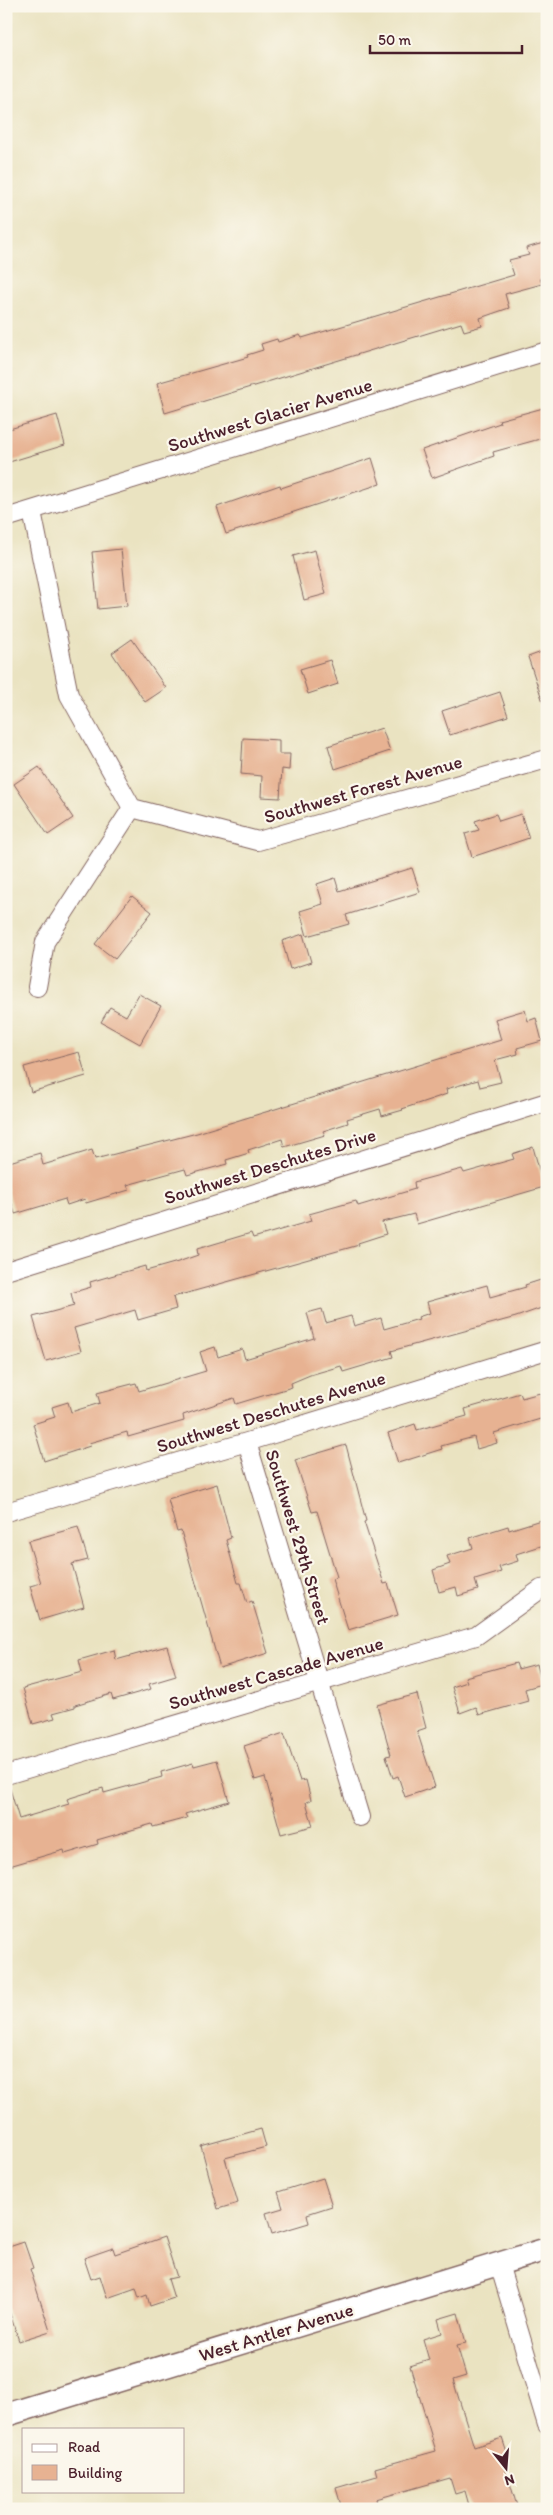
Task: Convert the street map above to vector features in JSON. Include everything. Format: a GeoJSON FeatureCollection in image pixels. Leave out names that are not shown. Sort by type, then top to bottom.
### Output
{"type":"FeatureCollection","features":[{"type":"Feature","properties":{"kind":"street","name":"Southwest Glacier Avenue"},"geometry":{"type":"LineString","coordinates":[[6,518],[547,351]]}},
{"type":"Feature","properties":{"kind":"street"},"geometry":{"type":"LineString","coordinates":[[32,511],[69,695],[132,808],[45,942],[37,987]]}},
{"type":"Feature","properties":{"kind":"street","name":"Southwest Forest Avenue"},"geometry":{"type":"LineString","coordinates":[[132,808],[258,841],[547,759]]}},
{"type":"Feature","properties":{"kind":"street","name":"Southwest Deschutes Drive"},"geometry":{"type":"LineString","coordinates":[[6,1270],[547,1102]]}},
{"type":"Feature","properties":{"kind":"street","name":"Southwest Deschutes Avenue"},"geometry":{"type":"LineString","coordinates":[[6,1512],[247,1442],[547,1350]]}},
{"type":"Feature","properties":{"kind":"street","name":"Southwest 29th Street"},"geometry":{"type":"LineString","coordinates":[[247,1442],[360,1817]]}},
{"type":"Feature","properties":{"kind":"street","name":"Southwest Cascade Avenue"},"geometry":{"type":"LineString","coordinates":[[6,1774],[476,1636],[541,1589],[547,1588]]}},
{"type":"Feature","properties":{"kind":"street","name":"West Antler Avenue"},"geometry":{"type":"LineString","coordinates":[[6,2415],[547,2249]]}},
{"type":"Feature","properties":{"kind":"street"},"geometry":{"type":"LineString","coordinates":[[499,2264],[547,2425]]}},
{"type":"Feature","properties":{"kind":"building"},"geometry":{"type":"Polygon","coordinates":[[[547,242],[547,276],[540,278],[542,284],[505,294],[509,308],[480,318],[482,326],[464,331],[461,323],[165,413],[157,383],[248,357],[247,355],[263,350],[261,344],[277,339],[278,342],[300,335],[302,338],[514,275],[509,260],[529,255],[526,248],[547,242]]]}},
{"type":"Feature","properties":{"kind":"building"},"geometry":{"type":"Polygon","coordinates":[[[547,407],[547,437],[493,452],[494,456],[432,478],[422,450],[500,423],[499,420],[547,407]]]}},
{"type":"Feature","properties":{"kind":"building"},"geometry":{"type":"Polygon","coordinates":[[[57,415],[65,445],[6,463],[6,430],[57,415]]]}},
{"type":"Feature","properties":{"kind":"building"},"geometry":{"type":"Polygon","coordinates":[[[372,458],[380,484],[226,534],[217,507],[280,485],[281,488],[372,458]]]}},
{"type":"Feature","properties":{"kind":"building"},"geometry":{"type":"Polygon","coordinates":[[[121,549],[127,606],[98,609],[92,552],[121,549]]]}},
{"type":"Feature","properties":{"kind":"building"},"geometry":{"type":"Polygon","coordinates":[[[315,550],[326,594],[304,600],[293,556],[315,550]]]}},
{"type":"Feature","properties":{"kind":"building"},"geometry":{"type":"Polygon","coordinates":[[[132,639],[166,688],[145,702],[112,653],[132,639]]]}},
{"type":"Feature","properties":{"kind":"building"},"geometry":{"type":"Polygon","coordinates":[[[547,650],[547,704],[544,705],[528,657],[547,650]]]}},
{"type":"Feature","properties":{"kind":"building"},"geometry":{"type":"Polygon","coordinates":[[[330,660],[338,684],[308,694],[300,669],[330,660]]]}},
{"type":"Feature","properties":{"kind":"building"},"geometry":{"type":"Polygon","coordinates":[[[500,692],[508,716],[450,735],[442,711],[500,692]]]}},
{"type":"Feature","properties":{"kind":"building"},"geometry":{"type":"Polygon","coordinates":[[[382,728],[390,751],[335,769],[328,746],[382,728]]]}},
{"type":"Feature","properties":{"kind":"building"},"geometry":{"type":"Polygon","coordinates":[[[243,738],[279,740],[279,754],[290,754],[289,770],[282,769],[280,798],[261,797],[262,776],[241,774],[243,738]]]}},
{"type":"Feature","properties":{"kind":"building"},"geometry":{"type":"Polygon","coordinates":[[[39,767],[73,818],[48,835],[14,784],[39,767]]]}},
{"type":"Feature","properties":{"kind":"building"},"geometry":{"type":"Polygon","coordinates":[[[496,814],[499,821],[521,814],[529,838],[472,857],[465,834],[479,830],[475,821],[496,814]]]}},
{"type":"Feature","properties":{"kind":"building"},"geometry":{"type":"Polygon","coordinates":[[[412,868],[420,892],[346,915],[349,924],[307,936],[300,911],[323,904],[317,884],[335,878],[339,891],[412,868]]]}},
{"type":"Feature","properties":{"kind":"building"},"geometry":{"type":"Polygon","coordinates":[[[132,896],[152,912],[115,959],[95,944],[132,896]]]}},
{"type":"Feature","properties":{"kind":"building"},"geometry":{"type":"Polygon","coordinates":[[[303,934],[311,962],[290,969],[282,941],[303,934]]]}},
{"type":"Feature","properties":{"kind":"building"},"geometry":{"type":"Polygon","coordinates":[[[139,994],[161,1006],[140,1044],[101,1022],[110,1007],[126,1016],[139,994]]]}},
{"type":"Feature","properties":{"kind":"building"},"geometry":{"type":"Polygon","coordinates":[[[525,1010],[528,1021],[536,1018],[542,1041],[517,1048],[518,1054],[495,1060],[501,1082],[480,1087],[478,1080],[446,1089],[447,1094],[403,1110],[382,1116],[380,1109],[347,1119],[348,1123],[323,1131],[325,1135],[284,1147],[282,1139],[248,1150],[249,1153],[226,1160],[227,1164],[187,1175],[185,1169],[127,1185],[129,1190],[86,1203],[85,1199],[67,1205],[65,1199],[15,1214],[6,1184],[6,1163],[40,1153],[43,1165],[92,1150],[95,1159],[197,1133],[501,1040],[495,1019],[525,1010]]]}},
{"type":"Feature","properties":{"kind":"building"},"geometry":{"type":"Polygon","coordinates":[[[79,1052],[86,1076],[31,1092],[24,1067],[79,1052]]]}},
{"type":"Feature","properties":{"kind":"building"},"geometry":{"type":"Polygon","coordinates":[[[533,1147],[544,1187],[417,1224],[414,1214],[382,1222],[386,1234],[358,1243],[359,1245],[173,1297],[176,1309],[138,1320],[135,1310],[74,1328],[81,1351],[46,1361],[33,1317],[74,1306],[71,1293],[91,1287],[90,1282],[145,1266],[146,1271],[178,1262],[198,1255],[197,1249],[251,1233],[253,1238],[311,1221],[309,1214],[356,1201],[358,1206],[415,1189],[414,1182],[462,1169],[464,1173],[514,1159],[512,1154],[533,1147]]]}},
{"type":"Feature","properties":{"kind":"building"},"geometry":{"type":"Polygon","coordinates":[[[547,1278],[547,1306],[516,1317],[391,1351],[393,1357],[343,1372],[341,1366],[310,1375],[291,1383],[292,1387],[236,1404],[234,1398],[183,1415],[184,1421],[128,1437],[127,1432],[89,1443],[90,1446],[44,1461],[33,1424],[55,1417],[52,1407],[68,1402],[71,1412],[100,1403],[97,1393],[136,1383],[139,1391],[206,1371],[200,1352],[215,1347],[218,1357],[242,1349],[245,1359],[314,1338],[307,1313],[322,1309],[326,1323],[351,1316],[354,1326],[381,1318],[384,1329],[419,1319],[418,1317],[430,1313],[427,1302],[487,1285],[490,1297],[526,1287],[525,1285],[547,1278]]]}},
{"type":"Feature","properties":{"kind":"building"},"geometry":{"type":"Polygon","coordinates":[[[520,1393],[522,1398],[540,1393],[547,1417],[494,1433],[497,1443],[477,1449],[474,1437],[441,1446],[442,1449],[398,1463],[388,1433],[415,1424],[417,1430],[467,1416],[465,1409],[520,1393]]]}},
{"type":"Feature","properties":{"kind":"building"},"geometry":{"type":"Polygon","coordinates":[[[346,1445],[366,1521],[364,1522],[384,1584],[388,1583],[398,1615],[348,1630],[332,1579],[337,1577],[317,1511],[312,1512],[295,1460],[346,1445]]]}},
{"type":"Feature","properties":{"kind":"building"},"geometry":{"type":"Polygon","coordinates":[[[217,1484],[231,1538],[226,1540],[238,1583],[241,1583],[247,1603],[252,1601],[268,1653],[220,1668],[181,1531],[177,1532],[168,1499],[217,1484]]]}},
{"type":"Feature","properties":{"kind":"building"},"geometry":{"type":"Polygon","coordinates":[[[547,1518],[547,1544],[516,1554],[518,1561],[499,1567],[501,1572],[475,1580],[478,1590],[458,1596],[456,1587],[439,1592],[433,1570],[450,1564],[447,1556],[473,1548],[470,1538],[508,1526],[509,1530],[547,1518]]]}},
{"type":"Feature","properties":{"kind":"building"},"geometry":{"type":"Polygon","coordinates":[[[78,1527],[88,1560],[72,1564],[84,1607],[40,1620],[30,1586],[41,1583],[28,1541],[78,1527]]]}},
{"type":"Feature","properties":{"kind":"building"},"geometry":{"type":"Polygon","coordinates":[[[167,1646],[176,1676],[149,1684],[151,1689],[113,1700],[111,1694],[75,1705],[75,1707],[53,1713],[55,1718],[33,1724],[23,1688],[82,1672],[79,1660],[114,1650],[116,1660],[167,1646]]]}},
{"type":"Feature","properties":{"kind":"building"},"geometry":{"type":"Polygon","coordinates":[[[516,1663],[518,1669],[537,1664],[542,1684],[525,1689],[528,1701],[479,1715],[476,1707],[460,1713],[452,1687],[467,1682],[465,1677],[516,1663]]]}},
{"type":"Feature","properties":{"kind":"building"},"geometry":{"type":"Polygon","coordinates":[[[417,1694],[426,1728],[417,1731],[435,1787],[405,1797],[398,1776],[393,1778],[386,1756],[391,1755],[377,1705],[417,1694]]]}},
{"type":"Feature","properties":{"kind":"building"},"geometry":{"type":"Polygon","coordinates":[[[284,1733],[300,1781],[306,1780],[311,1800],[306,1802],[313,1826],[281,1834],[265,1777],[255,1780],[244,1746],[284,1733]]]}},
{"type":"Feature","properties":{"kind":"building"},"geometry":{"type":"Polygon","coordinates":[[[217,1760],[229,1801],[185,1814],[187,1818],[153,1827],[152,1824],[97,1840],[98,1844],[65,1854],[64,1850],[6,1867],[6,1790],[10,1789],[19,1819],[69,1804],[67,1799],[103,1788],[104,1793],[162,1777],[161,1772],[193,1763],[194,1766],[217,1760]]]}},
{"type":"Feature","properties":{"kind":"building"},"geometry":{"type":"Polygon","coordinates":[[[261,2129],[266,2147],[225,2158],[238,2203],[218,2209],[201,2146],[261,2129]]]}},
{"type":"Feature","properties":{"kind":"building"},"geometry":{"type":"Polygon","coordinates":[[[323,2178],[332,2206],[307,2214],[309,2223],[272,2234],[266,2213],[283,2208],[278,2192],[323,2178]]]}},
{"type":"Feature","properties":{"kind":"building"},"geometry":{"type":"Polygon","coordinates":[[[164,2237],[177,2277],[168,2279],[174,2298],[150,2306],[147,2295],[139,2298],[136,2288],[107,2298],[100,2276],[91,2279],[84,2258],[113,2248],[115,2254],[164,2237]]]}},
{"type":"Feature","properties":{"kind":"building"},"geometry":{"type":"Polygon","coordinates":[[[24,2242],[33,2268],[30,2269],[50,2331],[19,2341],[6,2302],[6,2248],[24,2242]]]}},
{"type":"Feature","properties":{"kind":"building"},"geometry":{"type":"Polygon","coordinates":[[[458,2313],[466,2343],[457,2345],[466,2376],[453,2380],[474,2447],[502,2438],[508,2456],[502,2458],[518,2509],[470,2509],[465,2491],[455,2494],[450,2478],[376,2499],[378,2509],[342,2509],[336,2488],[377,2476],[375,2468],[436,2451],[410,2366],[429,2360],[423,2339],[442,2333],[438,2319],[458,2313]]]}}]}
